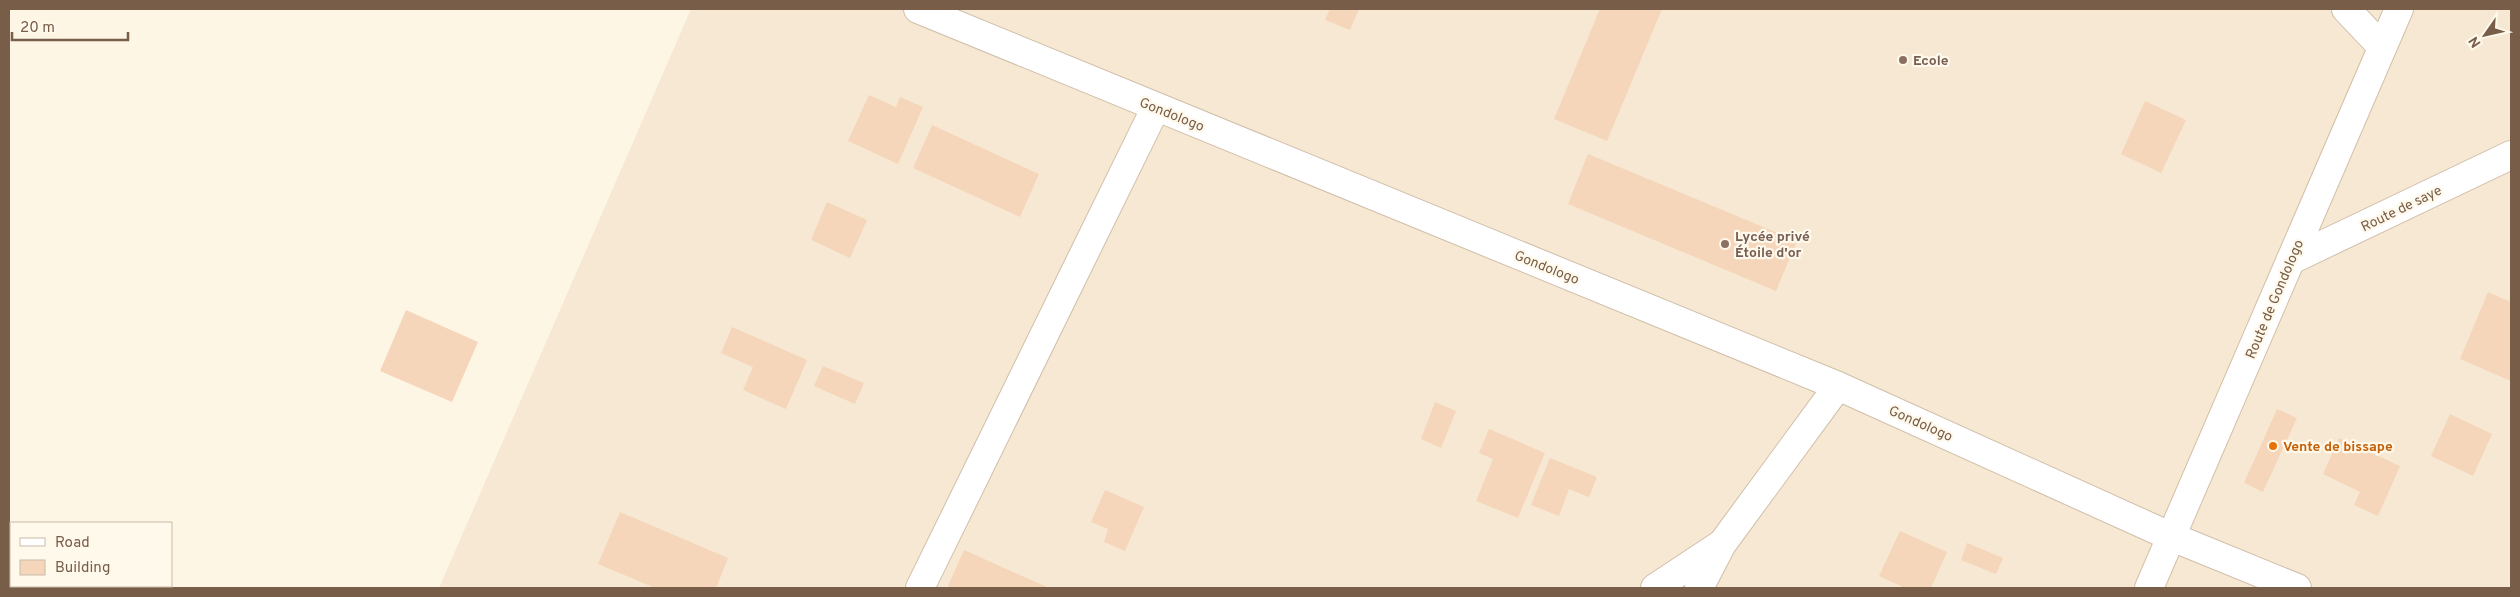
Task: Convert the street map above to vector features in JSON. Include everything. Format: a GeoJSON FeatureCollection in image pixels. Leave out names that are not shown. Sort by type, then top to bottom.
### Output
{"type":"FeatureCollection","features":[{"type":"Feature","properties":{"kind":"street","name":"Gondologo"},"geometry":{"type":"LineString","coordinates":[[918,9],[1838,386],[2172,537],[2297,588]]}},
{"type":"Feature","properties":{"kind":"street"},"geometry":{"type":"LineString","coordinates":[[2346,9],[2382,47]]}},
{"type":"Feature","properties":{"kind":"street","name":"Route de Gondologo"},"geometry":{"type":"LineString","coordinates":[[2149,588],[2399,9]]}},
{"type":"Feature","properties":{"kind":"street"},"geometry":{"type":"LineString","coordinates":[[920,588],[1156,107]]}},
{"type":"Feature","properties":{"kind":"street","name":"Route de saye"},"geometry":{"type":"LineString","coordinates":[[2291,260],[2511,155]]}},
{"type":"Feature","properties":{"kind":"street"},"geometry":{"type":"LineString","coordinates":[[1699,588],[1722,544],[1838,386]]}},
{"type":"Feature","properties":{"kind":"street"},"geometry":{"type":"LineString","coordinates":[[1654,588],[1722,544]]}},
{"type":"Feature","properties":{"kind":"shaded area"},"geometry":{"type":"Polygon","coordinates":[[[691,9],[2511,9],[2511,588],[439,588],[691,9]]]}},
{"type":"Feature","properties":{"kind":"building"},"geometry":{"type":"Polygon","coordinates":[[[1330,9],[1359,9],[1350,30],[1325,20],[1330,9]]]}},
{"type":"Feature","properties":{"kind":"building"},"geometry":{"type":"Polygon","coordinates":[[[1600,9],[1662,9],[1607,141],[1554,119],[1600,9]]]}},
{"type":"Feature","properties":{"kind":"building"},"geometry":{"type":"Polygon","coordinates":[[[869,95],[896,107],[900,97],[923,107],[898,164],[848,141],[869,95]]]}},
{"type":"Feature","properties":{"kind":"building"},"geometry":{"type":"Polygon","coordinates":[[[2145,101],[2186,120],[2161,173],[2121,154],[2145,101]]]}},
{"type":"Feature","properties":{"kind":"building"},"geometry":{"type":"Polygon","coordinates":[[[932,125],[1039,174],[1020,217],[913,168],[932,125]]]}},
{"type":"Feature","properties":{"kind":"building"},"geometry":{"type":"Polygon","coordinates":[[[1588,154],[1797,241],[1776,291],[1568,204],[1588,154]]]}},
{"type":"Feature","properties":{"kind":"building"},"geometry":{"type":"Polygon","coordinates":[[[827,202],[867,220],[850,258],[811,240],[827,202]]]}},
{"type":"Feature","properties":{"kind":"building"},"geometry":{"type":"Polygon","coordinates":[[[2488,292],[2511,302],[2511,381],[2460,359],[2488,292]]]}},
{"type":"Feature","properties":{"kind":"building"},"geometry":{"type":"Polygon","coordinates":[[[406,310],[478,342],[452,402],[380,371],[406,310]]]}},
{"type":"Feature","properties":{"kind":"building"},"geometry":{"type":"Polygon","coordinates":[[[732,327],[807,360],[786,409],[743,390],[753,367],[721,353],[732,327]]]}},
{"type":"Feature","properties":{"kind":"building"},"geometry":{"type":"Polygon","coordinates":[[[823,366],[864,383],[855,404],[814,386],[823,366]]]}},
{"type":"Feature","properties":{"kind":"building"},"geometry":{"type":"Polygon","coordinates":[[[1435,402],[1456,411],[1441,448],[1421,439],[1435,402]]]}},
{"type":"Feature","properties":{"kind":"building"},"geometry":{"type":"Polygon","coordinates":[[[2277,409],[2297,418],[2263,492],[2244,483],[2277,409]]]}},
{"type":"Feature","properties":{"kind":"building"},"geometry":{"type":"Polygon","coordinates":[[[2450,414],[2492,434],[2473,476],[2431,456],[2450,414]]]}},
{"type":"Feature","properties":{"kind":"building"},"geometry":{"type":"Polygon","coordinates":[[[1489,429],[1545,453],[1518,518],[1476,501],[1493,459],[1479,453],[1489,429]]]}},
{"type":"Feature","properties":{"kind":"building"},"geometry":{"type":"Polygon","coordinates":[[[2339,438],[2400,466],[2378,516],[2354,505],[2360,492],[2323,474],[2339,438]]]}},
{"type":"Feature","properties":{"kind":"building"},"geometry":{"type":"Polygon","coordinates":[[[1550,458],[1597,477],[1589,497],[1569,489],[1559,516],[1531,505],[1550,458]]]}},
{"type":"Feature","properties":{"kind":"building"},"geometry":{"type":"Polygon","coordinates":[[[1105,490],[1144,507],[1125,551],[1104,542],[1108,529],[1091,522],[1105,490]]]}},
{"type":"Feature","properties":{"kind":"building"},"geometry":{"type":"Polygon","coordinates":[[[620,512],[728,558],[716,588],[655,588],[598,564],[620,512]]]}},
{"type":"Feature","properties":{"kind":"building"},"geometry":{"type":"Polygon","coordinates":[[[1900,531],[1947,552],[1931,588],[1905,588],[1879,576],[1900,531]]]}},
{"type":"Feature","properties":{"kind":"building"},"geometry":{"type":"Polygon","coordinates":[[[1967,543],[2003,558],[1996,574],[1961,560],[1967,543]]]}},
{"type":"Feature","properties":{"kind":"building"},"geometry":{"type":"Polygon","coordinates":[[[964,550],[1049,588],[952,588],[948,586],[964,550]]]}},
{"type":"Feature","properties":{"kind":"place","name":"Ecole"},"geometry":{"type":"Point","coordinates":[1903,60]}},
{"type":"Feature","properties":{"kind":"place","name":"Lycée privé Étoile d'or"},"geometry":{"type":"Point","coordinates":[1725,244]}},
{"type":"Feature","properties":{"kind":"place","name":"Vente de bissape"},"geometry":{"type":"Point","coordinates":[2273,446]}}]}
